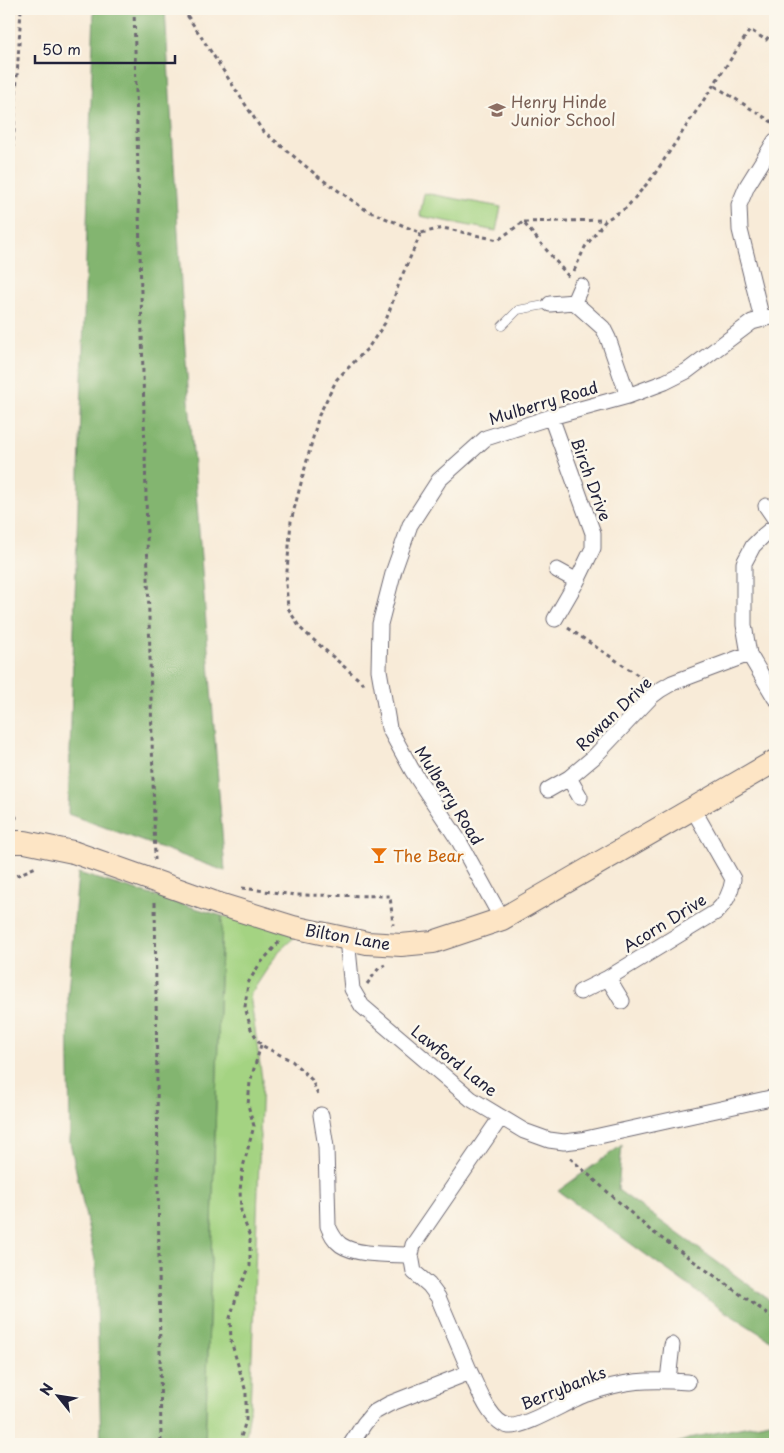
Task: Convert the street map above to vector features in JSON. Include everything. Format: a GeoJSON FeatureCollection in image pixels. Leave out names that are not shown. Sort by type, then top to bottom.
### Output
{"type":"FeatureCollection","features":[{"type":"Feature","properties":{"kind":"street"},"geometry":{"type":"LineString","coordinates":[[769,317],[740,230],[738,205],[747,186],[775,142]]}},
{"type":"Feature","properties":{"kind":"street"},"geometry":{"type":"LineString","coordinates":[[574,302],[581,286]]}},
{"type":"Feature","properties":{"kind":"street"},"geometry":{"type":"LineString","coordinates":[[550,304],[574,302],[603,328],[628,396]]}},
{"type":"Feature","properties":{"kind":"street","name":"Mulberry Road"},"geometry":{"type":"LineString","coordinates":[[502,919],[459,842],[407,762],[389,728],[379,670],[380,624],[394,570],[410,525],[439,480],[486,438],[551,417],[628,396],[665,382],[687,371],[752,322],[769,317]]}},
{"type":"Feature","properties":{"kind":"street","name":"Birch Drive"},"geometry":{"type":"LineString","coordinates":[[551,417],[593,533],[593,548],[555,619]]}},
{"type":"Feature","properties":{"kind":"street"},"geometry":{"type":"LineString","coordinates":[[766,506],[775,519]]}},
{"type":"Feature","properties":{"kind":"street"},"geometry":{"type":"LineString","coordinates":[[775,526],[753,546],[744,563],[744,625],[749,654],[775,698]]}},
{"type":"Feature","properties":{"kind":"street"},"geometry":{"type":"LineString","coordinates":[[556,570],[577,581]]}},
{"type":"Feature","properties":{"kind":"street","name":"Rowan Drive"},"geometry":{"type":"LineString","coordinates":[[548,790],[569,778],[594,757],[660,690],[672,683],[749,654]]}},
{"type":"Feature","properties":{"kind":"street","name":"Bilton Lane"},"geometry":{"type":"LineString","coordinates":[[9,842],[25,842],[73,852],[226,895],[293,927],[367,943],[394,945],[433,942],[502,919],[775,761]]}},
{"type":"Feature","properties":{"kind":"street"},"geometry":{"type":"LineString","coordinates":[[569,778],[580,797]]}},
{"type":"Feature","properties":{"kind":"street","name":"Acorn Drive"},"geometry":{"type":"LineString","coordinates":[[580,992],[608,978],[716,912],[727,898],[732,888],[733,879],[693,809]]}},
{"type":"Feature","properties":{"kind":"street","name":"Lawford Lane"},"geometry":{"type":"LineString","coordinates":[[347,939],[352,989],[362,1006],[471,1099],[524,1131],[549,1140],[564,1142],[581,1140],[775,1097]]}},
{"type":"Feature","properties":{"kind":"street"},"geometry":{"type":"LineString","coordinates":[[608,978],[622,1001]]}},
{"type":"Feature","properties":{"kind":"street"},"geometry":{"type":"LineString","coordinates":[[320,1115],[326,1147],[328,1226],[333,1238],[342,1246],[360,1252],[411,1255],[413,1245],[501,1117]]}},
{"type":"Feature","properties":{"kind":"street","name":"Berrybanks"},"geometry":{"type":"LineString","coordinates":[[411,1255],[414,1272],[429,1285],[438,1297],[470,1372],[488,1408],[497,1420],[510,1426],[530,1421],[585,1394],[626,1382],[668,1380],[688,1382]]}},
{"type":"Feature","properties":{"kind":"street"},"geometry":{"type":"LineString","coordinates":[[668,1380],[672,1346]]}},
{"type":"Feature","properties":{"kind":"street"},"geometry":{"type":"LineString","coordinates":[[351,1444],[373,1413],[388,1404],[470,1372]]}},
{"type":"Feature","properties":{"kind":"lane"},"geometry":{"type":"LineString","coordinates":[[502,326],[518,310],[550,304]]}},
{"type":"Feature","properties":{"kind":"path"},"geometry":{"type":"LineString","coordinates":[[9,213],[21,9]]}},
{"type":"Feature","properties":{"kind":"path"},"geometry":{"type":"LineString","coordinates":[[134,9],[155,865]]}},
{"type":"Feature","properties":{"kind":"path"},"geometry":{"type":"LineString","coordinates":[[183,9],[262,130],[320,178],[366,210],[421,232],[443,228],[498,240],[523,222],[606,220]]}},
{"type":"Feature","properties":{"kind":"path"},"geometry":{"type":"LineString","coordinates":[[523,222],[570,279],[585,247],[606,220],[626,208],[652,178],[715,86],[750,30],[766,40],[775,28]]}},
{"type":"Feature","properties":{"kind":"path"},"geometry":{"type":"LineString","coordinates":[[715,86],[775,124]]}},
{"type":"Feature","properties":{"kind":"path"},"geometry":{"type":"LineString","coordinates":[[385,703],[340,661],[300,628],[288,608],[287,575],[291,521],[319,415],[337,379],[368,348],[385,323],[401,278],[421,232]]}},
{"type":"Feature","properties":{"kind":"path"},"geometry":{"type":"LineString","coordinates":[[555,619],[660,690]]}},
{"type":"Feature","properties":{"kind":"path"},"geometry":{"type":"LineString","coordinates":[[155,894],[161,1444]]}},
{"type":"Feature","properties":{"kind":"path"},"geometry":{"type":"LineString","coordinates":[[226,895],[390,896],[394,945]]}},
{"type":"Feature","properties":{"kind":"path"},"geometry":{"type":"LineString","coordinates":[[293,927],[259,965],[248,983],[245,1007],[251,1029],[261,1045],[292,1061],[312,1080],[318,1098]]}},
{"type":"Feature","properties":{"kind":"path"},"geometry":{"type":"LineString","coordinates":[[239,1444],[246,1420],[246,1392],[231,1341],[230,1318],[238,1292],[250,1266],[250,1237],[241,1212],[240,1190],[254,1126],[248,1105],[250,1082],[261,1045]]}},
{"type":"Feature","properties":{"kind":"path"},"geometry":{"type":"LineString","coordinates":[[549,1140],[650,1230],[775,1319]]}},
{"type":"Feature","properties":{"kind":"green space"},"geometry":{"type":"Polygon","coordinates":[[[94,9],[165,9],[184,335],[225,871],[68,814],[94,9]]]}},
{"type":"Feature","properties":{"kind":"green space"},"geometry":{"type":"Polygon","coordinates":[[[424,193],[501,207],[496,231],[420,216],[424,193]]]}},
{"type":"Feature","properties":{"kind":"green space"},"geometry":{"type":"Polygon","coordinates":[[[78,873],[222,916],[205,1444],[101,1444],[96,1265],[70,1142],[68,992],[78,873]]]}},
{"type":"Feature","properties":{"kind":"green space"},"geometry":{"type":"Polygon","coordinates":[[[222,916],[298,934],[279,951],[250,995],[262,1079],[250,1409],[245,1444],[205,1444],[222,916]]]}},
{"type":"Feature","properties":{"kind":"green space"},"geometry":{"type":"Polygon","coordinates":[[[622,1145],[618,1190],[775,1304],[775,1343],[721,1309],[558,1191],[622,1145]]]}},
{"type":"Feature","properties":{"kind":"green space"},"geometry":{"type":"Polygon","coordinates":[[[775,1421],[775,1444],[674,1444],[694,1437],[775,1421]]]}},
{"type":"Feature","properties":{"kind":"place","name":"Henry Hinde Junior School"},"geometry":{"type":"Point","coordinates":[497,110]}},
{"type":"Feature","properties":{"kind":"place","name":"The Bear"},"geometry":{"type":"Point","coordinates":[379,855]}}]}
